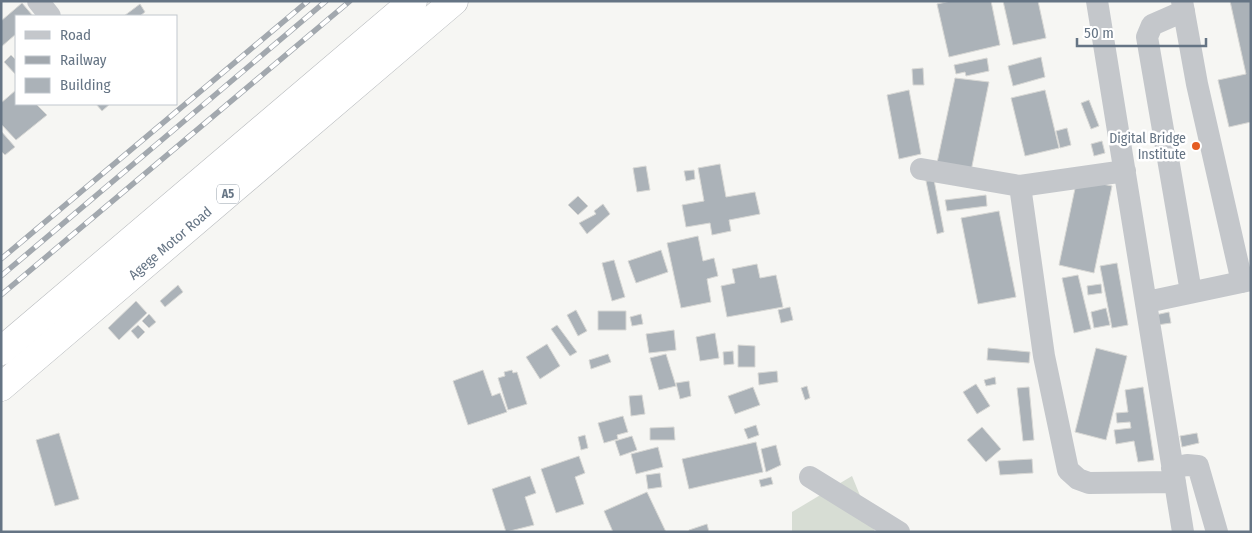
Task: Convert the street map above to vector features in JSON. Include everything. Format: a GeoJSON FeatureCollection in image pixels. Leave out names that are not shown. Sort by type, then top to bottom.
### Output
{"type":"FeatureCollection","features":[{"type":"Feature","properties":{"kind":"highway","name":"Agege Motor Road"},"geometry":{"type":"LineString","coordinates":[[1,351],[413,1]]}},
{"type":"Feature","properties":{"kind":"highway","name":"Agege Motor Road"},"geometry":{"type":"LineString","coordinates":[[1,387],[454,1]]}},
{"type":"Feature","properties":{"kind":"highway"},"geometry":{"type":"LineString","coordinates":[[194,188],[214,206]]}},
{"type":"Feature","properties":{"kind":"lane"},"geometry":{"type":"LineString","coordinates":[[38,1],[49,15]]}},
{"type":"Feature","properties":{"kind":"lane"},"geometry":{"type":"LineString","coordinates":[[1097,1],[1184,532]]}},
{"type":"Feature","properties":{"kind":"lane"},"geometry":{"type":"LineString","coordinates":[[1146,302],[1246,281],[1197,84],[1183,6],[1152,25],[1147,36],[1192,292]]}},
{"type":"Feature","properties":{"kind":"lane"},"geometry":{"type":"LineString","coordinates":[[921,169],[1020,186],[1124,171]]}},
{"type":"Feature","properties":{"kind":"lane"},"geometry":{"type":"LineString","coordinates":[[1020,186],[1044,356],[1068,470],[1078,479],[1089,483],[1174,475],[1187,465],[1198,466],[1217,532]]}},
{"type":"Feature","properties":{"kind":"lane"},"geometry":{"type":"LineString","coordinates":[[810,477],[899,532]]}},
{"type":"Feature","properties":{"kind":"shaded area"},"geometry":{"type":"Polygon","coordinates":[[[852,476],[875,532],[792,532],[792,512],[852,476]]]}},
{"type":"Feature","properties":{"kind":"building"},"geometry":{"type":"Polygon","coordinates":[[[951,1],[991,1],[1000,45],[949,57],[937,4],[951,1]]]}},
{"type":"Feature","properties":{"kind":"building"},"geometry":{"type":"Polygon","coordinates":[[[1003,1],[1038,1],[1046,38],[1013,45],[1003,1]]]}},
{"type":"Feature","properties":{"kind":"building"},"geometry":{"type":"Polygon","coordinates":[[[1230,1],[1251,1],[1251,122],[1229,127],[1218,80],[1246,74],[1230,1]]]}},
{"type":"Feature","properties":{"kind":"building"},"geometry":{"type":"Polygon","coordinates":[[[22,3],[32,15],[15,15],[15,35],[1,47],[1,21],[22,3]]]}},
{"type":"Feature","properties":{"kind":"building"},"geometry":{"type":"Polygon","coordinates":[[[140,4],[145,12],[141,15],[125,15],[140,4]]]}},
{"type":"Feature","properties":{"kind":"building"},"geometry":{"type":"Polygon","coordinates":[[[11,55],[15,59],[15,74],[4,62],[11,55]]]}},
{"type":"Feature","properties":{"kind":"building"},"geometry":{"type":"Polygon","coordinates":[[[1041,57],[1045,77],[1013,86],[1008,66],[1041,57]]]}},
{"type":"Feature","properties":{"kind":"building"},"geometry":{"type":"Polygon","coordinates":[[[987,58],[989,71],[966,76],[965,72],[956,74],[954,65],[987,58]]]}},
{"type":"Feature","properties":{"kind":"building"},"geometry":{"type":"Polygon","coordinates":[[[923,68],[924,85],[913,85],[912,69],[923,68]]]}},
{"type":"Feature","properties":{"kind":"building"},"geometry":{"type":"Polygon","coordinates":[[[955,78],[989,82],[971,171],[937,163],[955,78]]]}},
{"type":"Feature","properties":{"kind":"building"},"geometry":{"type":"Polygon","coordinates":[[[909,90],[921,154],[899,159],[887,95],[909,90]]]}},
{"type":"Feature","properties":{"kind":"building"},"geometry":{"type":"Polygon","coordinates":[[[1045,90],[1059,148],[1025,156],[1011,98],[1045,90]]]}},
{"type":"Feature","properties":{"kind":"building"},"geometry":{"type":"Polygon","coordinates":[[[15,91],[15,105],[37,105],[47,115],[16,140],[1,124],[1,103],[15,91]]]}},
{"type":"Feature","properties":{"kind":"building"},"geometry":{"type":"Polygon","coordinates":[[[1089,100],[1099,126],[1091,129],[1081,103],[1089,100]]]}},
{"type":"Feature","properties":{"kind":"building"},"geometry":{"type":"Polygon","coordinates":[[[97,105],[109,105],[102,111],[97,105]]]}},
{"type":"Feature","properties":{"kind":"building"},"geometry":{"type":"Polygon","coordinates":[[[1067,128],[1071,145],[1060,148],[1056,131],[1067,128]]]}},
{"type":"Feature","properties":{"kind":"building"},"geometry":{"type":"Polygon","coordinates":[[[1,131],[15,147],[5,155],[1,151],[1,131]]]}},
{"type":"Feature","properties":{"kind":"building"},"geometry":{"type":"Polygon","coordinates":[[[1102,141],[1105,153],[1094,156],[1091,144],[1102,141]]]}},
{"type":"Feature","properties":{"kind":"building"},"geometry":{"type":"Polygon","coordinates":[[[720,164],[726,197],[755,192],[760,214],[729,220],[731,231],[712,235],[710,223],[686,227],[682,205],[704,201],[698,168],[720,164]]]}},
{"type":"Feature","properties":{"kind":"building"},"geometry":{"type":"Polygon","coordinates":[[[646,166],[650,190],[637,192],[633,168],[646,166]]]}},
{"type":"Feature","properties":{"kind":"building"},"geometry":{"type":"Polygon","coordinates":[[[694,170],[695,179],[686,181],[684,171],[694,170]]]}},
{"type":"Feature","properties":{"kind":"building"},"geometry":{"type":"Polygon","coordinates":[[[1077,179],[1112,186],[1094,273],[1059,265],[1077,179]]]}},
{"type":"Feature","properties":{"kind":"building"},"geometry":{"type":"Polygon","coordinates":[[[934,180],[944,232],[937,234],[926,181],[934,180]]]}},
{"type":"Feature","properties":{"kind":"building"},"geometry":{"type":"Polygon","coordinates":[[[986,195],[987,206],[947,211],[945,200],[986,195]]]}},
{"type":"Feature","properties":{"kind":"building"},"geometry":{"type":"Polygon","coordinates":[[[578,196],[588,206],[578,215],[568,205],[578,196]]]}},
{"type":"Feature","properties":{"kind":"building"},"geometry":{"type":"Polygon","coordinates":[[[603,204],[610,214],[587,234],[579,223],[596,214],[594,211],[603,204]]]}},
{"type":"Feature","properties":{"kind":"building"},"geometry":{"type":"Polygon","coordinates":[[[999,211],[1016,297],[978,304],[961,218],[999,211]]]}},
{"type":"Feature","properties":{"kind":"building"},"geometry":{"type":"Polygon","coordinates":[[[698,236],[703,261],[714,258],[718,276],[707,279],[711,302],[681,308],[667,243],[698,236]]]}},
{"type":"Feature","properties":{"kind":"building"},"geometry":{"type":"Polygon","coordinates":[[[661,250],[668,272],[636,283],[628,261],[661,250]]]}},
{"type":"Feature","properties":{"kind":"building"},"geometry":{"type":"Polygon","coordinates":[[[614,260],[625,297],[612,301],[602,263],[614,260]]]}},
{"type":"Feature","properties":{"kind":"building"},"geometry":{"type":"Polygon","coordinates":[[[1117,263],[1128,325],[1112,328],[1100,266],[1117,263]]]}},
{"type":"Feature","properties":{"kind":"building"},"geometry":{"type":"Polygon","coordinates":[[[757,264],[760,278],[776,275],[783,307],[727,317],[721,286],[735,283],[732,269],[757,264]]]}},
{"type":"Feature","properties":{"kind":"building"},"geometry":{"type":"Polygon","coordinates":[[[1078,275],[1091,329],[1074,333],[1062,278],[1078,275]]]}},
{"type":"Feature","properties":{"kind":"building"},"geometry":{"type":"Polygon","coordinates":[[[1101,284],[1102,293],[1088,295],[1087,286],[1101,284]]]}},
{"type":"Feature","properties":{"kind":"building"},"geometry":{"type":"Polygon","coordinates":[[[178,285],[183,292],[165,307],[160,301],[178,285]]]}},
{"type":"Feature","properties":{"kind":"building"},"geometry":{"type":"Polygon","coordinates":[[[136,301],[147,313],[119,340],[108,328],[136,301]]]}},
{"type":"Feature","properties":{"kind":"building"},"geometry":{"type":"Polygon","coordinates":[[[790,307],[793,320],[781,323],[778,310],[790,307]]]}},
{"type":"Feature","properties":{"kind":"building"},"geometry":{"type":"Polygon","coordinates":[[[1106,308],[1110,325],[1094,328],[1091,312],[1106,308]]]}},
{"type":"Feature","properties":{"kind":"building"},"geometry":{"type":"Polygon","coordinates":[[[576,310],[587,331],[578,336],[567,315],[576,310]]]}},
{"type":"Feature","properties":{"kind":"building"},"geometry":{"type":"Polygon","coordinates":[[[598,311],[626,311],[626,330],[598,330],[598,311]]]}},
{"type":"Feature","properties":{"kind":"building"},"geometry":{"type":"Polygon","coordinates":[[[1169,312],[1171,323],[1157,325],[1155,315],[1169,312]]]}},
{"type":"Feature","properties":{"kind":"building"},"geometry":{"type":"Polygon","coordinates":[[[149,314],[156,322],[149,328],[142,321],[149,314]]]}},
{"type":"Feature","properties":{"kind":"building"},"geometry":{"type":"Polygon","coordinates":[[[641,314],[643,324],[632,326],[630,317],[641,314]]]}},
{"type":"Feature","properties":{"kind":"building"},"geometry":{"type":"Polygon","coordinates":[[[138,325],[145,332],[138,339],[131,331],[138,325]]]}},
{"type":"Feature","properties":{"kind":"building"},"geometry":{"type":"Polygon","coordinates":[[[557,325],[577,352],[570,356],[551,329],[557,325]]]}},
{"type":"Feature","properties":{"kind":"building"},"geometry":{"type":"Polygon","coordinates":[[[674,330],[676,350],[649,353],[646,334],[674,330]]]}},
{"type":"Feature","properties":{"kind":"building"},"geometry":{"type":"Polygon","coordinates":[[[715,333],[719,358],[700,361],[696,337],[715,333]]]}},
{"type":"Feature","properties":{"kind":"building"},"geometry":{"type":"Polygon","coordinates":[[[547,344],[560,366],[540,379],[526,357],[547,344]]]}},
{"type":"Feature","properties":{"kind":"building"},"geometry":{"type":"Polygon","coordinates":[[[738,345],[755,346],[755,367],[738,367],[738,345]]]}},
{"type":"Feature","properties":{"kind":"building"},"geometry":{"type":"Polygon","coordinates":[[[988,348],[1030,352],[1029,363],[987,360],[988,348]]]}},
{"type":"Feature","properties":{"kind":"building"},"geometry":{"type":"Polygon","coordinates":[[[1096,348],[1127,356],[1106,440],[1075,432],[1096,348]]]}},
{"type":"Feature","properties":{"kind":"building"},"geometry":{"type":"Polygon","coordinates":[[[733,351],[734,364],[724,365],[723,352],[733,351]]]}},
{"type":"Feature","properties":{"kind":"building"},"geometry":{"type":"Polygon","coordinates":[[[608,354],[611,362],[591,369],[589,360],[608,354]]]}},
{"type":"Feature","properties":{"kind":"building"},"geometry":{"type":"Polygon","coordinates":[[[666,354],[676,386],[659,390],[650,358],[666,354]]]}},
{"type":"Feature","properties":{"kind":"building"},"geometry":{"type":"Polygon","coordinates":[[[483,370],[492,396],[500,393],[507,412],[468,425],[453,381],[483,370]]]}},
{"type":"Feature","properties":{"kind":"building"},"geometry":{"type":"Polygon","coordinates":[[[512,370],[513,373],[517,372],[527,404],[508,410],[498,378],[505,376],[504,372],[512,370]]]}},
{"type":"Feature","properties":{"kind":"building"},"geometry":{"type":"Polygon","coordinates":[[[777,371],[778,382],[759,385],[758,373],[777,371]]]}},
{"type":"Feature","properties":{"kind":"building"},"geometry":{"type":"Polygon","coordinates":[[[995,377],[996,384],[986,386],[984,380],[995,377]]]}},
{"type":"Feature","properties":{"kind":"building"},"geometry":{"type":"Polygon","coordinates":[[[689,381],[691,396],[680,399],[676,383],[689,381]]]}},
{"type":"Feature","properties":{"kind":"building"},"geometry":{"type":"Polygon","coordinates":[[[976,384],[990,406],[977,414],[963,392],[976,384]]]}},
{"type":"Feature","properties":{"kind":"building"},"geometry":{"type":"Polygon","coordinates":[[[807,386],[810,398],[805,400],[801,388],[807,386]]]}},
{"type":"Feature","properties":{"kind":"building"},"geometry":{"type":"Polygon","coordinates":[[[753,387],[760,405],[735,414],[728,396],[753,387]]]}},
{"type":"Feature","properties":{"kind":"building"},"geometry":{"type":"Polygon","coordinates":[[[1029,387],[1034,440],[1023,441],[1017,388],[1029,387]]]}},
{"type":"Feature","properties":{"kind":"building"},"geometry":{"type":"Polygon","coordinates":[[[1143,387],[1154,460],[1138,462],[1134,441],[1116,444],[1114,430],[1131,428],[1130,422],[1117,423],[1116,413],[1128,412],[1125,390],[1143,387]]]}},
{"type":"Feature","properties":{"kind":"building"},"geometry":{"type":"Polygon","coordinates":[[[642,395],[645,414],[631,416],[629,396],[642,395]]]}},
{"type":"Feature","properties":{"kind":"building"},"geometry":{"type":"Polygon","coordinates":[[[623,416],[628,432],[617,435],[618,439],[604,443],[598,423],[623,416]]]}},
{"type":"Feature","properties":{"kind":"building"},"geometry":{"type":"Polygon","coordinates":[[[756,425],[759,435],[748,439],[744,429],[756,425]]]}},
{"type":"Feature","properties":{"kind":"building"},"geometry":{"type":"Polygon","coordinates":[[[674,427],[675,440],[650,440],[650,428],[674,427]]]}},
{"type":"Feature","properties":{"kind":"building"},"geometry":{"type":"Polygon","coordinates":[[[982,427],[1001,449],[986,462],[967,440],[982,427]]]}},
{"type":"Feature","properties":{"kind":"building"},"geometry":{"type":"Polygon","coordinates":[[[59,433],[79,499],[55,506],[36,440],[59,433]]]}},
{"type":"Feature","properties":{"kind":"building"},"geometry":{"type":"Polygon","coordinates":[[[1197,433],[1199,443],[1182,447],[1180,436],[1197,433]]]}},
{"type":"Feature","properties":{"kind":"building"},"geometry":{"type":"Polygon","coordinates":[[[585,435],[588,448],[581,450],[578,437],[585,435]]]}},
{"type":"Feature","properties":{"kind":"building"},"geometry":{"type":"Polygon","coordinates":[[[632,436],[637,450],[620,456],[615,441],[632,436]]]}},
{"type":"Feature","properties":{"kind":"building"},"geometry":{"type":"Polygon","coordinates":[[[756,442],[763,472],[689,489],[682,459],[756,442]]]}},
{"type":"Feature","properties":{"kind":"building"},"geometry":{"type":"Polygon","coordinates":[[[776,445],[781,465],[766,472],[761,449],[776,445]]]}},
{"type":"Feature","properties":{"kind":"building"},"geometry":{"type":"Polygon","coordinates":[[[658,447],[663,467],[636,474],[631,454],[658,447]]]}},
{"type":"Feature","properties":{"kind":"building"},"geometry":{"type":"Polygon","coordinates":[[[579,456],[585,473],[575,477],[584,504],[556,513],[541,469],[579,456]]]}},
{"type":"Feature","properties":{"kind":"building"},"geometry":{"type":"Polygon","coordinates":[[[1032,459],[1033,473],[1000,475],[998,461],[1032,459]]]}},
{"type":"Feature","properties":{"kind":"building"},"geometry":{"type":"Polygon","coordinates":[[[660,473],[662,487],[648,489],[646,475],[660,473]]]}},
{"type":"Feature","properties":{"kind":"building"},"geometry":{"type":"Polygon","coordinates":[[[530,476],[536,493],[525,497],[534,525],[506,532],[492,489],[530,476]]]}},
{"type":"Feature","properties":{"kind":"building"},"geometry":{"type":"Polygon","coordinates":[[[771,477],[773,484],[761,487],[759,480],[771,477]]]}},
{"type":"Feature","properties":{"kind":"building"},"geometry":{"type":"Polygon","coordinates":[[[647,492],[666,532],[613,532],[604,511],[647,492]]]}},
{"type":"Feature","properties":{"kind":"building"},"geometry":{"type":"Polygon","coordinates":[[[707,524],[709,532],[689,532],[689,530],[707,524]]]}},
{"type":"Feature","properties":{"kind":"railway"},"geometry":{"type":"LineString","coordinates":[[1,259],[308,1]]}},
{"type":"Feature","properties":{"kind":"railway"},"geometry":{"type":"LineString","coordinates":[[1,276],[326,1]]}},
{"type":"Feature","properties":{"kind":"railway"},"geometry":{"type":"LineString","coordinates":[[1,295],[350,1]]}},
{"type":"Feature","properties":{"kind":"place","name":"Digital Bridge Institute"},"geometry":{"type":"Point","coordinates":[1196,146]}}]}
